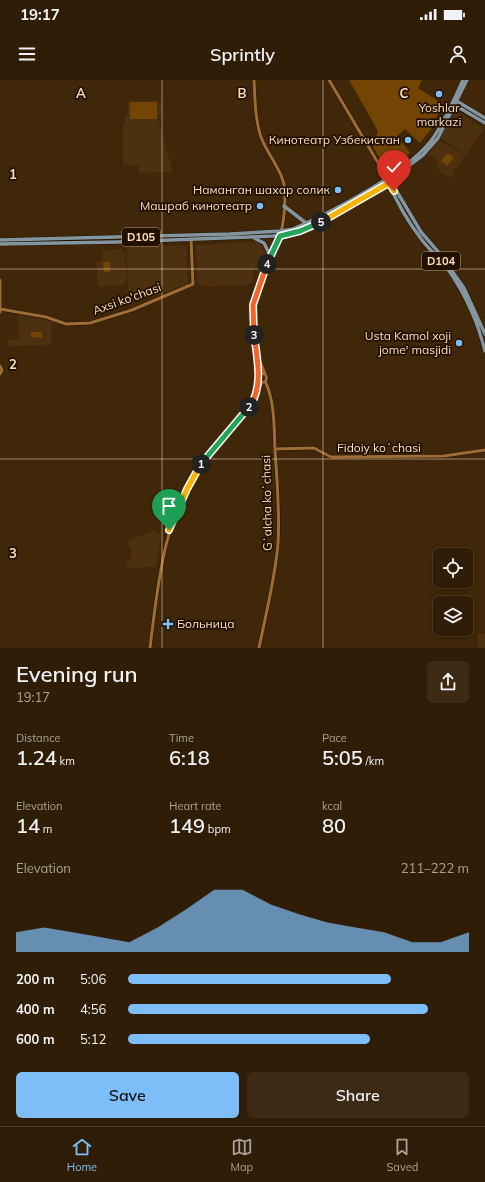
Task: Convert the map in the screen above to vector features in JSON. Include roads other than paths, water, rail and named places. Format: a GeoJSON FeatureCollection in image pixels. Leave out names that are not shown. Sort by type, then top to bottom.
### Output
{"type":"FeatureCollection","features":[{"type":"Feature","properties":{"kind":"main road"},"geometry":{"type":"LineString","coordinates":[[254,80],[258,126],[262,138],[282,180],[285,191],[281,234],[262,276],[253,305],[252,316],[257,354],[258,377],[256,395]]}},
{"type":"Feature","properties":{"kind":"main road"},"geometry":{"type":"LineString","coordinates":[[329,80],[387,178]]}},
{"type":"Feature","properties":{"kind":"main road"},"geometry":{"type":"LineString","coordinates":[[452,110],[459,103],[464,80]]}},
{"type":"Feature","properties":{"kind":"main road"},"geometry":{"type":"LineString","coordinates":[[459,103],[459,96],[467,80]]}},
{"type":"Feature","properties":{"kind":"main road"},"geometry":{"type":"LineString","coordinates":[[459,103],[485,123]]}},
{"type":"Feature","properties":{"kind":"main road"},"geometry":{"type":"LineString","coordinates":[[453,104],[459,103],[485,118]]}},
{"type":"Feature","properties":{"kind":"main road","name":"D105"},"geometry":{"type":"LineString","coordinates":[[453,104],[459,103]]}},
{"type":"Feature","properties":{"kind":"main road","name":"D105"},"geometry":{"type":"LineString","coordinates":[[0,244],[191,240],[254,237],[300,231],[314,225],[390,182],[432,143],[452,110],[453,104]]}},
{"type":"Feature","properties":{"kind":"main road","name":"D105"},"geometry":{"type":"LineString","coordinates":[[0,240],[281,234],[306,223],[387,178],[432,143],[453,104]]}},
{"type":"Feature","properties":{"kind":"main road","name":"D104"},"geometry":{"type":"LineString","coordinates":[[387,178],[421,232],[464,288],[485,334]]}},
{"type":"Feature","properties":{"kind":"main road","name":"D104"},"geometry":{"type":"LineString","coordinates":[[390,182],[414,228],[449,272],[467,300],[477,324],[485,351]]}},
{"type":"Feature","properties":{"kind":"main road"},"geometry":{"type":"LineString","coordinates":[[284,206],[306,223]]}},
{"type":"Feature","properties":{"kind":"main road"},"geometry":{"type":"LineString","coordinates":[[254,237],[264,243],[271,257]]}},
{"type":"Feature","properties":{"kind":"main road","name":"Axsi ko'chasi"},"geometry":{"type":"LineString","coordinates":[[0,310],[46,317],[66,324],[90,322],[132,310],[193,284],[191,240]]}},
{"type":"Feature","properties":{"kind":"main road"},"geometry":{"type":"LineString","coordinates":[[0,280],[0,310]]}},
{"type":"Feature","properties":{"kind":"main road"},"geometry":{"type":"LineString","coordinates":[[150,648],[169,530],[194,475],[212,449],[252,403],[266,379],[266,374],[257,354]]}},
{"type":"Feature","properties":{"kind":"main road"},"geometry":{"type":"LineString","coordinates":[[0,366],[2,370],[0,374]]}},
{"type":"Feature","properties":{"kind":"main road"},"geometry":{"type":"LineString","coordinates":[[258,377],[261,373],[266,374]]}},
{"type":"Feature","properties":{"kind":"main road"},"geometry":{"type":"LineString","coordinates":[[258,377],[263,382]]}},
{"type":"Feature","properties":{"kind":"main road","name":"Gʻalcha koʻchasi"},"geometry":{"type":"LineString","coordinates":[[259,648],[272,584],[278,542],[278,488],[272,402],[269,390],[263,382]]}},
{"type":"Feature","properties":{"kind":"main road"},"geometry":{"type":"LineString","coordinates":[[260,389],[264,388],[269,390]]}},
{"type":"Feature","properties":{"kind":"main road","name":"Fidoiy koʻchasi"},"geometry":{"type":"LineString","coordinates":[[275,449],[310,448],[329,457],[444,456],[485,450]]}},
{"type":"Feature","properties":{"kind":"place","name":"Yoshlar markazi"},"geometry":{"type":"Point","coordinates":[439,94]}},
{"type":"Feature","properties":{"kind":"place","name":"Кинотеатр Узбекистан"},"geometry":{"type":"Point","coordinates":[408,140]}},
{"type":"Feature","properties":{"kind":"place","name":"Наманган шахар солик"},"geometry":{"type":"Point","coordinates":[338,190]}},
{"type":"Feature","properties":{"kind":"place","name":"Машраб кинотеатр"},"geometry":{"type":"Point","coordinates":[260,206]}},
{"type":"Feature","properties":{"kind":"place","name":"Usta Kamol xoji jome' masjidi"},"geometry":{"type":"Point","coordinates":[459,343]}},
{"type":"Feature","properties":{"kind":"place","name":"Больница"},"geometry":{"type":"Point","coordinates":[168,624]}}]}
